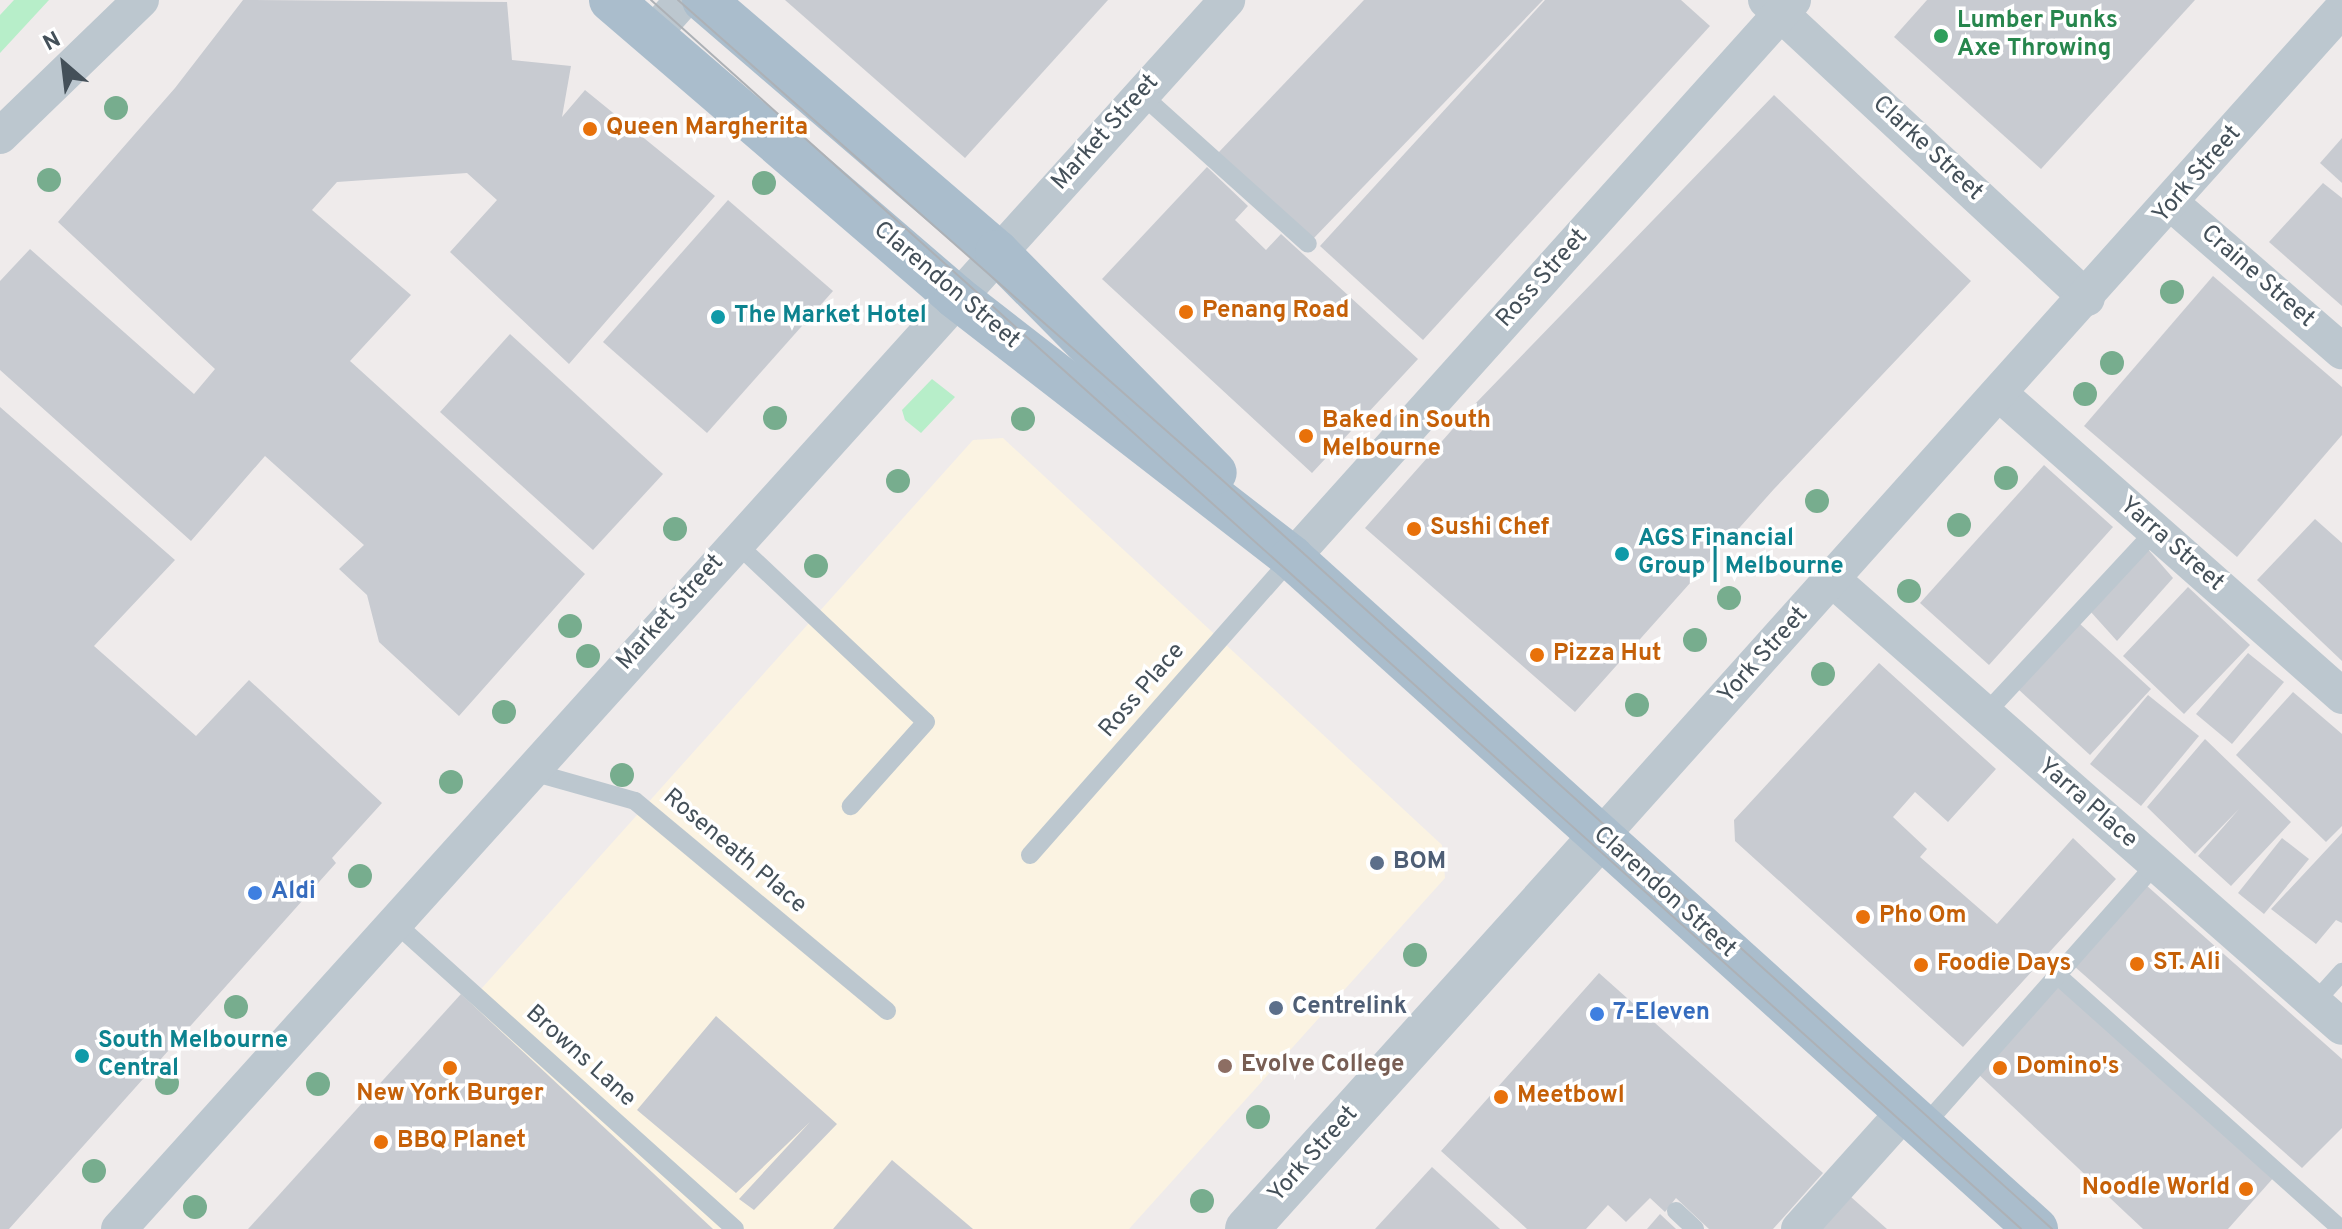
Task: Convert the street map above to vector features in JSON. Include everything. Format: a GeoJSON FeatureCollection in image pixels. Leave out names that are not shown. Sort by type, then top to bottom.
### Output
{"type":"FeatureCollection","features":[{"type":"Feature","properties":{"kind":"main road","name":"Clarendon Street"},"geometry":{"type":"LineString","coordinates":[[611,0],[956,297],[1292,558],[2036,1229]]}},
{"type":"Feature","properties":{"kind":"main road","name":"Clarendon Street"},"geometry":{"type":"LineString","coordinates":[[704,0],[997,252],[1155,409],[1292,558]]}},
{"type":"Feature","properties":{"kind":"street"},"geometry":{"type":"LineString","coordinates":[[0,136],[141,0]]}},
{"type":"Feature","properties":{"kind":"street"},"geometry":{"type":"LineString","coordinates":[[651,36],[683,0]]}},
{"type":"Feature","properties":{"kind":"street","name":"Market Street"},"geometry":{"type":"LineString","coordinates":[[119,1229],[393,921],[1227,0]]}},
{"type":"Feature","properties":{"kind":"street","name":"Clarke Street"},"geometry":{"type":"LineString","coordinates":[[1780,4],[2087,298]]}},
{"type":"Feature","properties":{"kind":"street","name":"Ross Street"},"geometry":{"type":"LineString","coordinates":[[1292,558],[1780,4]]}},
{"type":"Feature","properties":{"kind":"street","name":"York Street"},"geometry":{"type":"LineString","coordinates":[[1247,1229],[2001,395],[2342,9]]}},
{"type":"Feature","properties":{"kind":"street","name":"Craine Street"},"geometry":{"type":"LineString","coordinates":[[2172,204],[2342,351]]}},
{"type":"Feature","properties":{"kind":"street","name":"Yarra Street"},"geometry":{"type":"LineString","coordinates":[[2001,395],[2342,696]]}},
{"type":"Feature","properties":{"kind":"street","name":"Yarra Place"},"geometry":{"type":"LineString","coordinates":[[1833,580],[2342,1027]]}},
{"type":"Feature","properties":{"kind":"street"},"geometry":{"type":"LineString","coordinates":[[1799,1229],[1914,1119]]}},
{"type":"Feature","properties":{"kind":"lane"},"geometry":{"type":"LineString","coordinates":[[1141,94],[1308,244]]}},
{"type":"Feature","properties":{"kind":"lane"},"geometry":{"type":"LineString","coordinates":[[1985,714],[2155,531]]}},
{"type":"Feature","properties":{"kind":"lane"},"geometry":{"type":"LineString","coordinates":[[735,542],[926,722],[851,806]]}},
{"type":"Feature","properties":{"kind":"lane","name":"Ross Place"},"geometry":{"type":"LineString","coordinates":[[1030,855],[1292,558]]}},
{"type":"Feature","properties":{"kind":"lane","name":"Roseneath Place"},"geometry":{"type":"LineString","coordinates":[[529,771],[635,801],[887,1011]]}},
{"type":"Feature","properties":{"kind":"lane"},"geometry":{"type":"LineString","coordinates":[[1914,1119],[2057,975],[2156,864]]}},
{"type":"Feature","properties":{"kind":"lane","name":"Browns Lane"},"geometry":{"type":"LineString","coordinates":[[393,921],[735,1229]]}},
{"type":"Feature","properties":{"kind":"lane"},"geometry":{"type":"LineString","coordinates":[[2314,1003],[2342,972]]}},
{"type":"Feature","properties":{"kind":"lane"},"geometry":{"type":"LineString","coordinates":[[2057,975],[2341,1229]]}},
{"type":"Feature","properties":{"kind":"lane"},"geometry":{"type":"LineString","coordinates":[[1676,1211],[1695,1229]]}},
{"type":"Feature","properties":{"kind":"shaded area"},"geometry":{"type":"Polygon","coordinates":[[[1003,438],[1442,845],[1445,878],[1129,1229],[266,1229],[973,440],[1003,438]]]}},
{"type":"Feature","properties":{"kind":"green space"},"geometry":{"type":"Polygon","coordinates":[[[14,0],[49,0],[0,53],[0,15],[14,0]]]}},
{"type":"Feature","properties":{"kind":"green space"},"geometry":{"type":"Polygon","coordinates":[[[932,379],[955,397],[921,433],[905,420],[902,410],[932,379]]]}},
{"type":"Feature","properties":{"kind":"building"},"geometry":{"type":"Polygon","coordinates":[[[243,0],[507,2],[512,60],[571,66],[562,117],[585,90],[715,196],[569,364],[450,252],[497,200],[467,173],[337,182],[312,210],[411,295],[350,361],[585,574],[459,716],[379,642],[367,595],[339,569],[364,545],[265,456],[191,541],[0,370],[0,281],[30,249],[194,394],[215,369],[58,222],[175,88],[243,0]]]}},
{"type":"Feature","properties":{"kind":"building"},"geometry":{"type":"Polygon","coordinates":[[[785,0],[1108,0],[965,158],[785,0]]]}},
{"type":"Feature","properties":{"kind":"building"},"geometry":{"type":"Polygon","coordinates":[[[1364,0],[1543,0],[1312,240],[1218,153],[1364,0]]]}},
{"type":"Feature","properties":{"kind":"building"},"geometry":{"type":"Polygon","coordinates":[[[1545,0],[1681,0],[1710,26],[1423,340],[1320,246],[1545,0]]]}},
{"type":"Feature","properties":{"kind":"building"},"geometry":{"type":"Polygon","coordinates":[[[1927,0],[2195,0],[2041,169],[1894,37],[1927,0]]]}},
{"type":"Feature","properties":{"kind":"building"},"geometry":{"type":"Polygon","coordinates":[[[1774,95],[1971,281],[1774,489],[1575,712],[1365,528],[1474,405],[1774,95]]]}},
{"type":"Feature","properties":{"kind":"building"},"geometry":{"type":"Polygon","coordinates":[[[2342,138],[2342,183],[2320,163],[2342,138]]]}},
{"type":"Feature","properties":{"kind":"building"},"geometry":{"type":"Polygon","coordinates":[[[1207,167],[1248,206],[1235,220],[1266,250],[1281,234],[1418,359],[1312,473],[1102,279],[1207,167]]]}},
{"type":"Feature","properties":{"kind":"building"},"geometry":{"type":"Polygon","coordinates":[[[2323,183],[2342,198],[2342,306],[2269,242],[2323,183]]]}},
{"type":"Feature","properties":{"kind":"building","name":"The Market Hotel"},"geometry":{"type":"Polygon","coordinates":[[[728,200],[833,291],[707,433],[603,342],[728,200]]]}},
{"type":"Feature","properties":{"kind":"building"},"geometry":{"type":"Polygon","coordinates":[[[2213,276],[2342,387],[2342,435],[2237,557],[2084,426],[2213,276]]]}},
{"type":"Feature","properties":{"kind":"building"},"geometry":{"type":"Polygon","coordinates":[[[510,334],[663,474],[593,550],[440,412],[510,334]]]}},
{"type":"Feature","properties":{"kind":"building","name":"South Melbourne Central"},"geometry":{"type":"Polygon","coordinates":[[[0,407],[175,560],[94,646],[196,736],[249,680],[382,803],[332,858],[336,863],[9,1229],[0,1229],[0,407]]]}},
{"type":"Feature","properties":{"kind":"building"},"geometry":{"type":"Polygon","coordinates":[[[2044,465],[2113,527],[1989,665],[1920,603],[2044,465]]]}},
{"type":"Feature","properties":{"kind":"building"},"geometry":{"type":"Polygon","coordinates":[[[2315,519],[2342,543],[2342,661],[2257,580],[2315,519]]]}},
{"type":"Feature","properties":{"kind":"building"},"geometry":{"type":"Polygon","coordinates":[[[2147,548],[2173,578],[2117,641],[2090,611],[2147,548]]]}},
{"type":"Feature","properties":{"kind":"building"},"geometry":{"type":"Polygon","coordinates":[[[2188,587],[2250,645],[2184,714],[2123,656],[2188,587]]]}},
{"type":"Feature","properties":{"kind":"building"},"geometry":{"type":"Polygon","coordinates":[[[2079,623],[2151,689],[2090,755],[2018,689],[2079,623]]]}},
{"type":"Feature","properties":{"kind":"building"},"geometry":{"type":"Polygon","coordinates":[[[2248,653],[2284,682],[2232,744],[2196,714],[2248,653]]]}},
{"type":"Feature","properties":{"kind":"building"},"geometry":{"type":"Polygon","coordinates":[[[1879,663],[1996,769],[1948,822],[1915,792],[1893,817],[1927,849],[1920,857],[1997,924],[2073,838],[2116,879],[1963,1047],[1735,841],[1734,820],[1879,663]]]}},
{"type":"Feature","properties":{"kind":"building"},"geometry":{"type":"Polygon","coordinates":[[[2293,692],[2342,734],[2342,826],[2326,842],[2236,755],[2293,692]]]}},
{"type":"Feature","properties":{"kind":"building"},"geometry":{"type":"Polygon","coordinates":[[[2148,695],[2199,736],[2141,806],[2090,764],[2148,695]]]}},
{"type":"Feature","properties":{"kind":"building"},"geometry":{"type":"Polygon","coordinates":[[[2205,739],[2291,822],[2231,886],[2198,856],[2239,809],[2195,854],[2147,807],[2205,739]]]}},
{"type":"Feature","properties":{"kind":"building"},"geometry":{"type":"Polygon","coordinates":[[[2342,833],[2342,923],[2336,920],[2316,944],[2271,909],[2342,833]]]}},
{"type":"Feature","properties":{"kind":"building"},"geometry":{"type":"Polygon","coordinates":[[[2282,838],[2309,859],[2264,914],[2238,893],[2282,838]]]}},
{"type":"Feature","properties":{"kind":"building"},"geometry":{"type":"Polygon","coordinates":[[[2146,885],[2342,1059],[2342,1128],[2302,1168],[2074,966],[2146,885]]]}},
{"type":"Feature","properties":{"kind":"building"},"geometry":{"type":"Polygon","coordinates":[[[1599,973],[1823,1173],[1773,1229],[1709,1229],[1676,1198],[1665,1212],[1650,1198],[1626,1222],[1608,1205],[1586,1229],[1527,1229],[1441,1151],[1599,973]]]}},
{"type":"Feature","properties":{"kind":"building"},"geometry":{"type":"Polygon","coordinates":[[[2058,984],[2275,1176],[2228,1229],[2143,1229],[1977,1073],[2058,984]]]}},
{"type":"Feature","properties":{"kind":"building","name":"South Melbourne Central"},"geometry":{"type":"Polygon","coordinates":[[[461,994],[713,1229],[248,1229],[461,994]]]}},
{"type":"Feature","properties":{"kind":"building"},"geometry":{"type":"Polygon","coordinates":[[[716,1016],[837,1124],[754,1210],[739,1199],[810,1122],[736,1193],[637,1110],[716,1016]]]}},
{"type":"Feature","properties":{"kind":"building"},"geometry":{"type":"Polygon","coordinates":[[[892,1160],[973,1229],[833,1229],[892,1160]]]}},
{"type":"Feature","properties":{"kind":"building"},"geometry":{"type":"Polygon","coordinates":[[[1432,1167],[1500,1229],[1375,1229],[1432,1167]]]}},
{"type":"Feature","properties":{"kind":"building"},"geometry":{"type":"Polygon","coordinates":[[[1851,1197],[1887,1229],[1822,1229],[1851,1197]]]}},
{"type":"Feature","properties":{"kind":"building"},"geometry":{"type":"Polygon","coordinates":[[[1660,1214],[1676,1229],[1647,1229],[1660,1214]]]}},
{"type":"Feature","properties":{"kind":"tram line"},"geometry":{"type":"LineString","coordinates":[[651,0],[2021,1229]]}},
{"type":"Feature","properties":{"kind":"tram line"},"geometry":{"type":"LineString","coordinates":[[678,0],[1220,478],[2052,1229]]}},
{"type":"Feature","properties":{"kind":"place","name":"Lumber Punks Axe Throwing"},"geometry":{"type":"Point","coordinates":[1941,36]}},
{"type":"Feature","properties":{"kind":"place","name":"Queen Margherita"},"geometry":{"type":"Point","coordinates":[590,129]}},
{"type":"Feature","properties":{"kind":"place","name":"Penang Road"},"geometry":{"type":"Point","coordinates":[1186,312]}},
{"type":"Feature","properties":{"kind":"place","name":"The Market Hotel"},"geometry":{"type":"Point","coordinates":[718,317]}},
{"type":"Feature","properties":{"kind":"place","name":"Baked in South Melbourne"},"geometry":{"type":"Point","coordinates":[1306,436]}},
{"type":"Feature","properties":{"kind":"place","name":"Sushi Chef"},"geometry":{"type":"Point","coordinates":[1414,529]}},
{"type":"Feature","properties":{"kind":"place","name":"AGS Financial Group | Melbourne"},"geometry":{"type":"Point","coordinates":[1622,554]}},
{"type":"Feature","properties":{"kind":"place","name":"Pizza Hut"},"geometry":{"type":"Point","coordinates":[1537,655]}},
{"type":"Feature","properties":{"kind":"place","name":"BOM"},"geometry":{"type":"Point","coordinates":[1377,863]}},
{"type":"Feature","properties":{"kind":"place","name":"Aldi"},"geometry":{"type":"Point","coordinates":[255,893]}},
{"type":"Feature","properties":{"kind":"place","name":"Pho Om"},"geometry":{"type":"Point","coordinates":[1863,917]}},
{"type":"Feature","properties":{"kind":"place","name":"ST. Ali"},"geometry":{"type":"Point","coordinates":[2137,964]}},
{"type":"Feature","properties":{"kind":"place","name":"Foodie Days"},"geometry":{"type":"Point","coordinates":[1921,965]}},
{"type":"Feature","properties":{"kind":"place","name":"Centrelink"},"geometry":{"type":"Point","coordinates":[1276,1008]}},
{"type":"Feature","properties":{"kind":"place","name":"7-Eleven"},"geometry":{"type":"Point","coordinates":[1597,1014]}},
{"type":"Feature","properties":{"kind":"place","name":"South Melbourne Central"},"geometry":{"type":"Point","coordinates":[82,1056]}},
{"type":"Feature","properties":{"kind":"place","name":"Evolve College"},"geometry":{"type":"Point","coordinates":[1225,1066]}},
{"type":"Feature","properties":{"kind":"place","name":"New York Burger"},"geometry":{"type":"Point","coordinates":[450,1068]}},
{"type":"Feature","properties":{"kind":"place","name":"Domino's"},"geometry":{"type":"Point","coordinates":[2000,1068]}},
{"type":"Feature","properties":{"kind":"place","name":"Meetbowl"},"geometry":{"type":"Point","coordinates":[1501,1097]}},
{"type":"Feature","properties":{"kind":"place","name":"BBQ Planet"},"geometry":{"type":"Point","coordinates":[381,1142]}},
{"type":"Feature","properties":{"kind":"place","name":"Noodle World"},"geometry":{"type":"Point","coordinates":[2246,1189]}}]}
